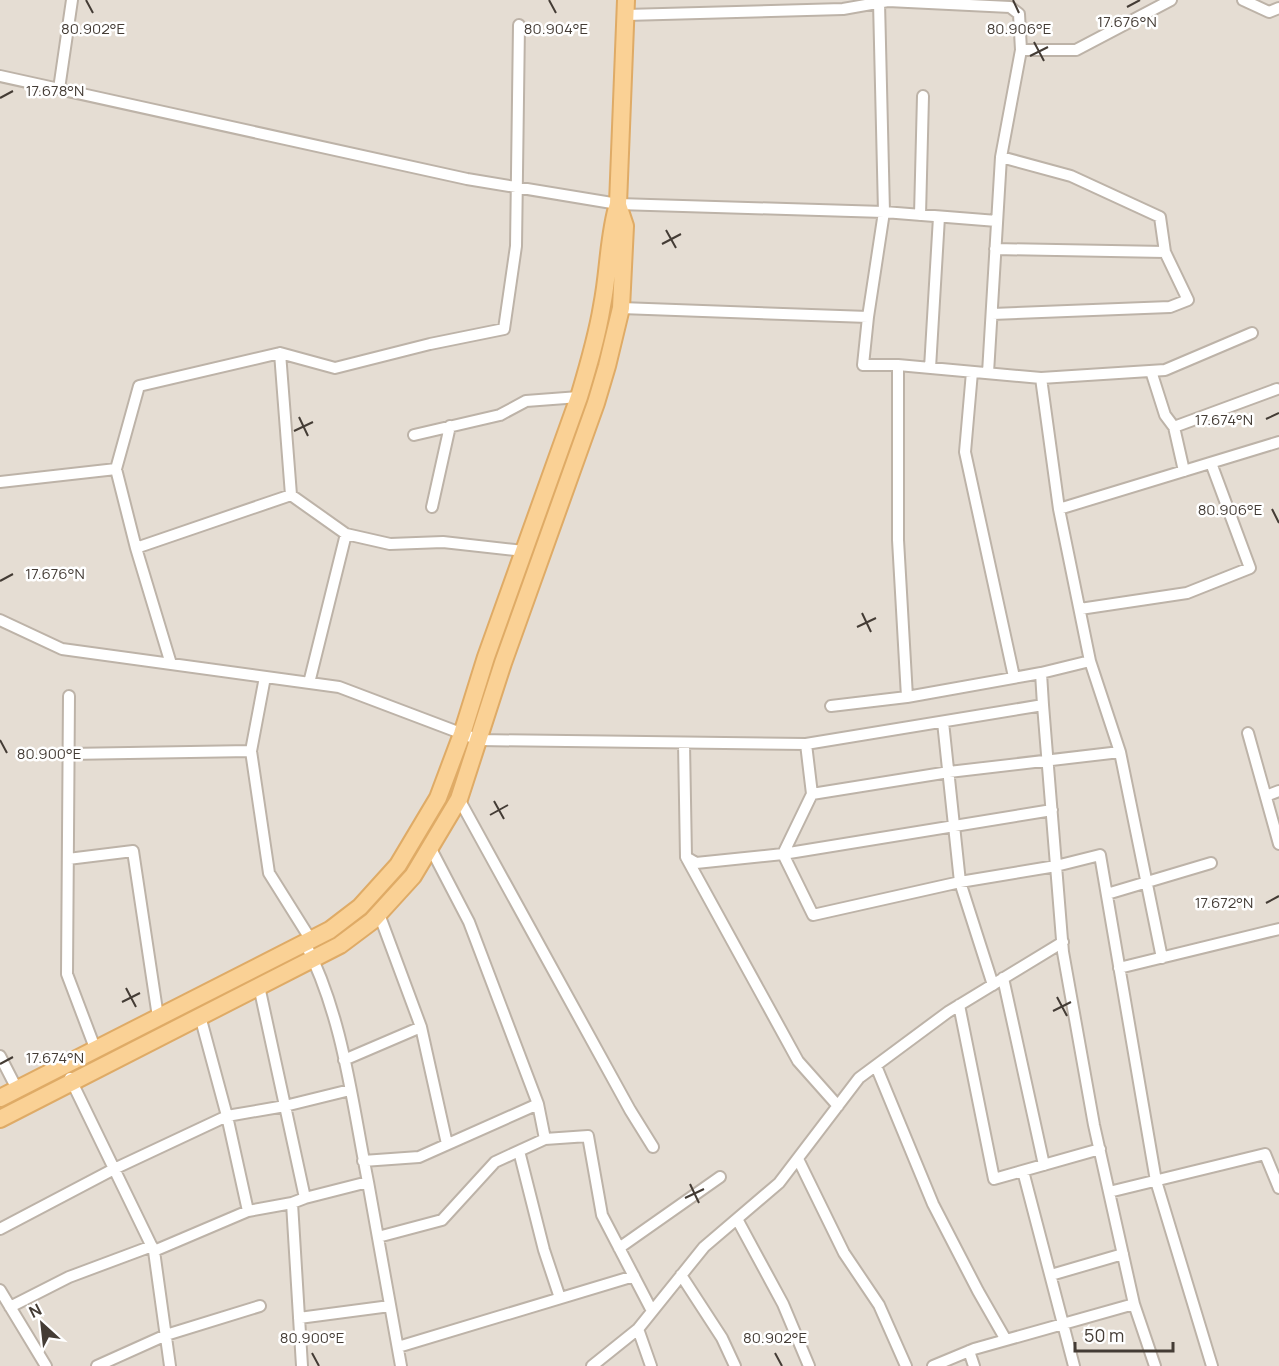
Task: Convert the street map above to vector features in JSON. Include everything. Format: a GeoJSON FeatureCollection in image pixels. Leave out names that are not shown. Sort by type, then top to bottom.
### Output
{"type":"FeatureCollection","features":[{"type":"Feature","properties":{"kind":"main road"},"geometry":{"type":"LineString","coordinates":[[0,1098],[94,1048],[330,930],[360,908],[398,865],[438,798],[579,397],[603,305],[612,226],[618,204],[626,8]]}},
{"type":"Feature","properties":{"kind":"main road"},"geometry":{"type":"LineString","coordinates":[[0,1119],[340,945],[372,921],[413,876],[459,799],[503,663],[596,403],[621,308],[624,226],[618,204]]}},
{"type":"Feature","properties":{"kind":"main road"},"geometry":{"type":"LineString","coordinates":[[486,657],[503,663]]}},
{"type":"Feature","properties":{"kind":"street"},"geometry":{"type":"LineString","coordinates":[[58,89],[72,0]]}},
{"type":"Feature","properties":{"kind":"street"},"geometry":{"type":"LineString","coordinates":[[1021,50],[1076,50],[1171,0]]}},
{"type":"Feature","properties":{"kind":"street"},"geometry":{"type":"LineString","coordinates":[[1243,0],[1269,12],[1279,8]]}},
{"type":"Feature","properties":{"kind":"street"},"geometry":{"type":"LineString","coordinates":[[626,8],[843,9],[888,1],[1010,7],[1019,14],[1021,50],[1001,157],[988,373]]}},
{"type":"Feature","properties":{"kind":"street"},"geometry":{"type":"LineString","coordinates":[[879,3],[884,212],[863,365],[898,365],[1041,378],[1166,370],[1252,333]]}},
{"type":"Feature","properties":{"kind":"street"},"geometry":{"type":"LineString","coordinates":[[171,664],[136,548],[116,469],[139,387],[280,353],[335,368],[430,344],[504,329],[516,246],[519,25]]}},
{"type":"Feature","properties":{"kind":"street"},"geometry":{"type":"LineString","coordinates":[[0,76],[467,179],[618,204],[884,212],[997,221]]}},
{"type":"Feature","properties":{"kind":"street"},"geometry":{"type":"LineString","coordinates":[[920,215],[924,96]]}},
{"type":"Feature","properties":{"kind":"street"},"geometry":{"type":"LineString","coordinates":[[992,314],[1170,307],[1188,300],[1165,252],[1160,217],[1071,176],[1001,157]]}},
{"type":"Feature","properties":{"kind":"street"},"geometry":{"type":"LineString","coordinates":[[930,368],[939,217]]}},
{"type":"Feature","properties":{"kind":"street"},"geometry":{"type":"LineString","coordinates":[[995,249],[1165,252]]}},
{"type":"Feature","properties":{"kind":"street"},"geometry":{"type":"LineString","coordinates":[[621,308],[868,317]]}},
{"type":"Feature","properties":{"kind":"street"},"geometry":{"type":"LineString","coordinates":[[280,353],[291,495]]}},
{"type":"Feature","properties":{"kind":"street"},"geometry":{"type":"LineString","coordinates":[[898,365],[898,540],[907,697]]}},
{"type":"Feature","properties":{"kind":"street"},"geometry":{"type":"LineString","coordinates":[[1151,371],[1165,415],[1174,427],[1184,471]]}},
{"type":"Feature","properties":{"kind":"street"},"geometry":{"type":"LineString","coordinates":[[972,372],[965,452],[1014,677]]}},
{"type":"Feature","properties":{"kind":"street"},"geometry":{"type":"LineString","coordinates":[[1041,378],[1059,509],[1090,661],[1120,752],[1162,958]]}},
{"type":"Feature","properties":{"kind":"street"},"geometry":{"type":"LineString","coordinates":[[1174,427],[1277,389]]}},
{"type":"Feature","properties":{"kind":"street"},"geometry":{"type":"LineString","coordinates":[[414,435],[500,415],[526,401],[579,397]]}},
{"type":"Feature","properties":{"kind":"street"},"geometry":{"type":"LineString","coordinates":[[432,507],[450,426]]}},
{"type":"Feature","properties":{"kind":"street"},"geometry":{"type":"LineString","coordinates":[[1059,509],[1279,442]]}},
{"type":"Feature","properties":{"kind":"street"},"geometry":{"type":"LineString","coordinates":[[1080,609],[1187,593],[1250,568],[1211,463]]}},
{"type":"Feature","properties":{"kind":"street"},"geometry":{"type":"LineString","coordinates":[[0,482],[116,469]]}},
{"type":"Feature","properties":{"kind":"street"},"geometry":{"type":"LineString","coordinates":[[291,495],[346,534],[390,544],[443,542],[524,551]]}},
{"type":"Feature","properties":{"kind":"street"},"geometry":{"type":"LineString","coordinates":[[136,548],[291,495]]}},
{"type":"Feature","properties":{"kind":"street"},"geometry":{"type":"LineString","coordinates":[[309,683],[346,534]]}},
{"type":"Feature","properties":{"kind":"street"},"geometry":{"type":"LineString","coordinates":[[0,620],[62,649],[339,687],[479,740],[806,744],[1043,705]]}},
{"type":"Feature","properties":{"kind":"street"},"geometry":{"type":"LineString","coordinates":[[831,706],[907,697],[1041,673],[1090,661]]}},
{"type":"Feature","properties":{"kind":"street"},"geometry":{"type":"LineString","coordinates":[[1041,673],[1063,942],[1109,1192],[1134,1304],[1155,1366]]}},
{"type":"Feature","properties":{"kind":"street"},"geometry":{"type":"LineString","coordinates":[[265,677],[251,751],[269,873],[308,941],[338,1028],[401,1366]]}},
{"type":"Feature","properties":{"kind":"street"},"geometry":{"type":"LineString","coordinates":[[69,696],[67,974],[94,1048]]}},
{"type":"Feature","properties":{"kind":"street"},"geometry":{"type":"LineString","coordinates":[[943,722],[960,882],[993,985]]}},
{"type":"Feature","properties":{"kind":"street"},"geometry":{"type":"LineString","coordinates":[[1248,733],[1279,844]]}},
{"type":"Feature","properties":{"kind":"street"},"geometry":{"type":"LineString","coordinates":[[684,743],[686,856],[798,1061],[838,1106]]}},
{"type":"Feature","properties":{"kind":"street"},"geometry":{"type":"LineString","coordinates":[[783,854],[812,794],[806,744]]}},
{"type":"Feature","properties":{"kind":"street"},"geometry":{"type":"LineString","coordinates":[[68,754],[251,751]]}},
{"type":"Feature","properties":{"kind":"street"},"geometry":{"type":"LineString","coordinates":[[812,794],[949,772],[1120,752]]}},
{"type":"Feature","properties":{"kind":"street"},"geometry":{"type":"LineString","coordinates":[[1266,796],[1279,791]]}},
{"type":"Feature","properties":{"kind":"street"},"geometry":{"type":"LineString","coordinates":[[459,799],[630,1110],[654,1147]]}},
{"type":"Feature","properties":{"kind":"street"},"geometry":{"type":"LineString","coordinates":[[686,856],[696,863],[783,854],[1052,810]]}},
{"type":"Feature","properties":{"kind":"street"},"geometry":{"type":"LineString","coordinates":[[430,847],[469,922],[538,1104],[545,1139]]}},
{"type":"Feature","properties":{"kind":"street"},"geometry":{"type":"LineString","coordinates":[[68,859],[133,851],[158,1017]]}},
{"type":"Feature","properties":{"kind":"street"},"geometry":{"type":"LineString","coordinates":[[783,854],[813,915],[960,882],[1056,866],[1100,855],[1156,1181],[1212,1366]]}},
{"type":"Feature","properties":{"kind":"street"},"geometry":{"type":"LineString","coordinates":[[1107,894],[1211,863]]}},
{"type":"Feature","properties":{"kind":"street"},"geometry":{"type":"LineString","coordinates":[[379,914],[421,1027],[447,1144]]}},
{"type":"Feature","properties":{"kind":"street"},"geometry":{"type":"LineString","coordinates":[[1119,968],[1279,929]]}},
{"type":"Feature","properties":{"kind":"street"},"geometry":{"type":"LineString","coordinates":[[592,1366],[638,1329],[704,1247],[779,1183],[859,1077],[959,1005],[1063,942]]}},
{"type":"Feature","properties":{"kind":"street"},"geometry":{"type":"LineString","coordinates":[[1003,978],[1044,1165]]}},
{"type":"Feature","properties":{"kind":"street"},"geometry":{"type":"LineString","coordinates":[[259,986],[305,1198]]}},
{"type":"Feature","properties":{"kind":"street"},"geometry":{"type":"LineString","coordinates":[[959,1005],[994,1179],[1100,1149]]}},
{"type":"Feature","properties":{"kind":"street"},"geometry":{"type":"LineString","coordinates":[[200,1016],[248,1211]]}},
{"type":"Feature","properties":{"kind":"street"},"geometry":{"type":"LineString","coordinates":[[344,1060],[421,1027]]}},
{"type":"Feature","properties":{"kind":"street"},"geometry":{"type":"LineString","coordinates":[[0,1056],[17,1089]]}},
{"type":"Feature","properties":{"kind":"street"},"geometry":{"type":"LineString","coordinates":[[63,1064],[153,1248],[170,1366]]}},
{"type":"Feature","properties":{"kind":"street"},"geometry":{"type":"LineString","coordinates":[[876,1066],[933,1203],[1006,1340]]}},
{"type":"Feature","properties":{"kind":"street"},"geometry":{"type":"LineString","coordinates":[[0,1229],[114,1169],[226,1116],[285,1106],[350,1090]]}},
{"type":"Feature","properties":{"kind":"street"},"geometry":{"type":"LineString","coordinates":[[363,1161],[419,1157],[538,1104]]}},
{"type":"Feature","properties":{"kind":"street"},"geometry":{"type":"LineString","coordinates":[[378,1236],[442,1220],[495,1162],[545,1139],[588,1136],[602,1215],[652,1311]]}},
{"type":"Feature","properties":{"kind":"street"},"geometry":{"type":"LineString","coordinates":[[519,1151],[544,1250],[560,1298]]}},
{"type":"Feature","properties":{"kind":"street"},"geometry":{"type":"LineString","coordinates":[[1109,1192],[1265,1154],[1279,1188]]}},
{"type":"Feature","properties":{"kind":"street"},"geometry":{"type":"LineString","coordinates":[[798,1158],[844,1253],[879,1305],[906,1366]]}},
{"type":"Feature","properties":{"kind":"street"},"geometry":{"type":"LineString","coordinates":[[1023,1171],[1074,1366]]}},
{"type":"Feature","properties":{"kind":"street"},"geometry":{"type":"LineString","coordinates":[[619,1248],[720,1177]]}},
{"type":"Feature","properties":{"kind":"street"},"geometry":{"type":"LineString","coordinates":[[10,1307],[69,1277],[153,1248],[248,1211],[292,1203],[368,1182]]}},
{"type":"Feature","properties":{"kind":"street"},"geometry":{"type":"LineString","coordinates":[[292,1203],[302,1366]]}},
{"type":"Feature","properties":{"kind":"street"},"geometry":{"type":"LineString","coordinates":[[737,1219],[783,1304],[809,1366]]}},
{"type":"Feature","properties":{"kind":"street"},"geometry":{"type":"LineString","coordinates":[[1050,1275],[1123,1254]]}},
{"type":"Feature","properties":{"kind":"street"},"geometry":{"type":"LineString","coordinates":[[681,1275],[722,1338],[735,1366]]}},
{"type":"Feature","properties":{"kind":"street"},"geometry":{"type":"LineString","coordinates":[[398,1347],[634,1276]]}},
{"type":"Feature","properties":{"kind":"street"},"geometry":{"type":"LineString","coordinates":[[0,1290],[46,1366]]}},
{"type":"Feature","properties":{"kind":"street"},"geometry":{"type":"LineString","coordinates":[[933,1366],[969,1351],[1134,1304]]}},
{"type":"Feature","properties":{"kind":"street"},"geometry":{"type":"LineString","coordinates":[[97,1366],[166,1335],[260,1306]]}},
{"type":"Feature","properties":{"kind":"street"},"geometry":{"type":"LineString","coordinates":[[299,1318],[390,1306]]}},
{"type":"Feature","properties":{"kind":"street"},"geometry":{"type":"LineString","coordinates":[[638,1329],[651,1366]]}},
{"type":"Feature","properties":{"kind":"street"},"geometry":{"type":"LineString","coordinates":[[969,1351],[974,1366]]}},
{"type":"Feature","properties":{"kind":"shaded area"},"geometry":{"type":"Polygon","coordinates":[[[0,0],[1279,0],[1279,1366],[0,1366],[0,0]]]}}]}
